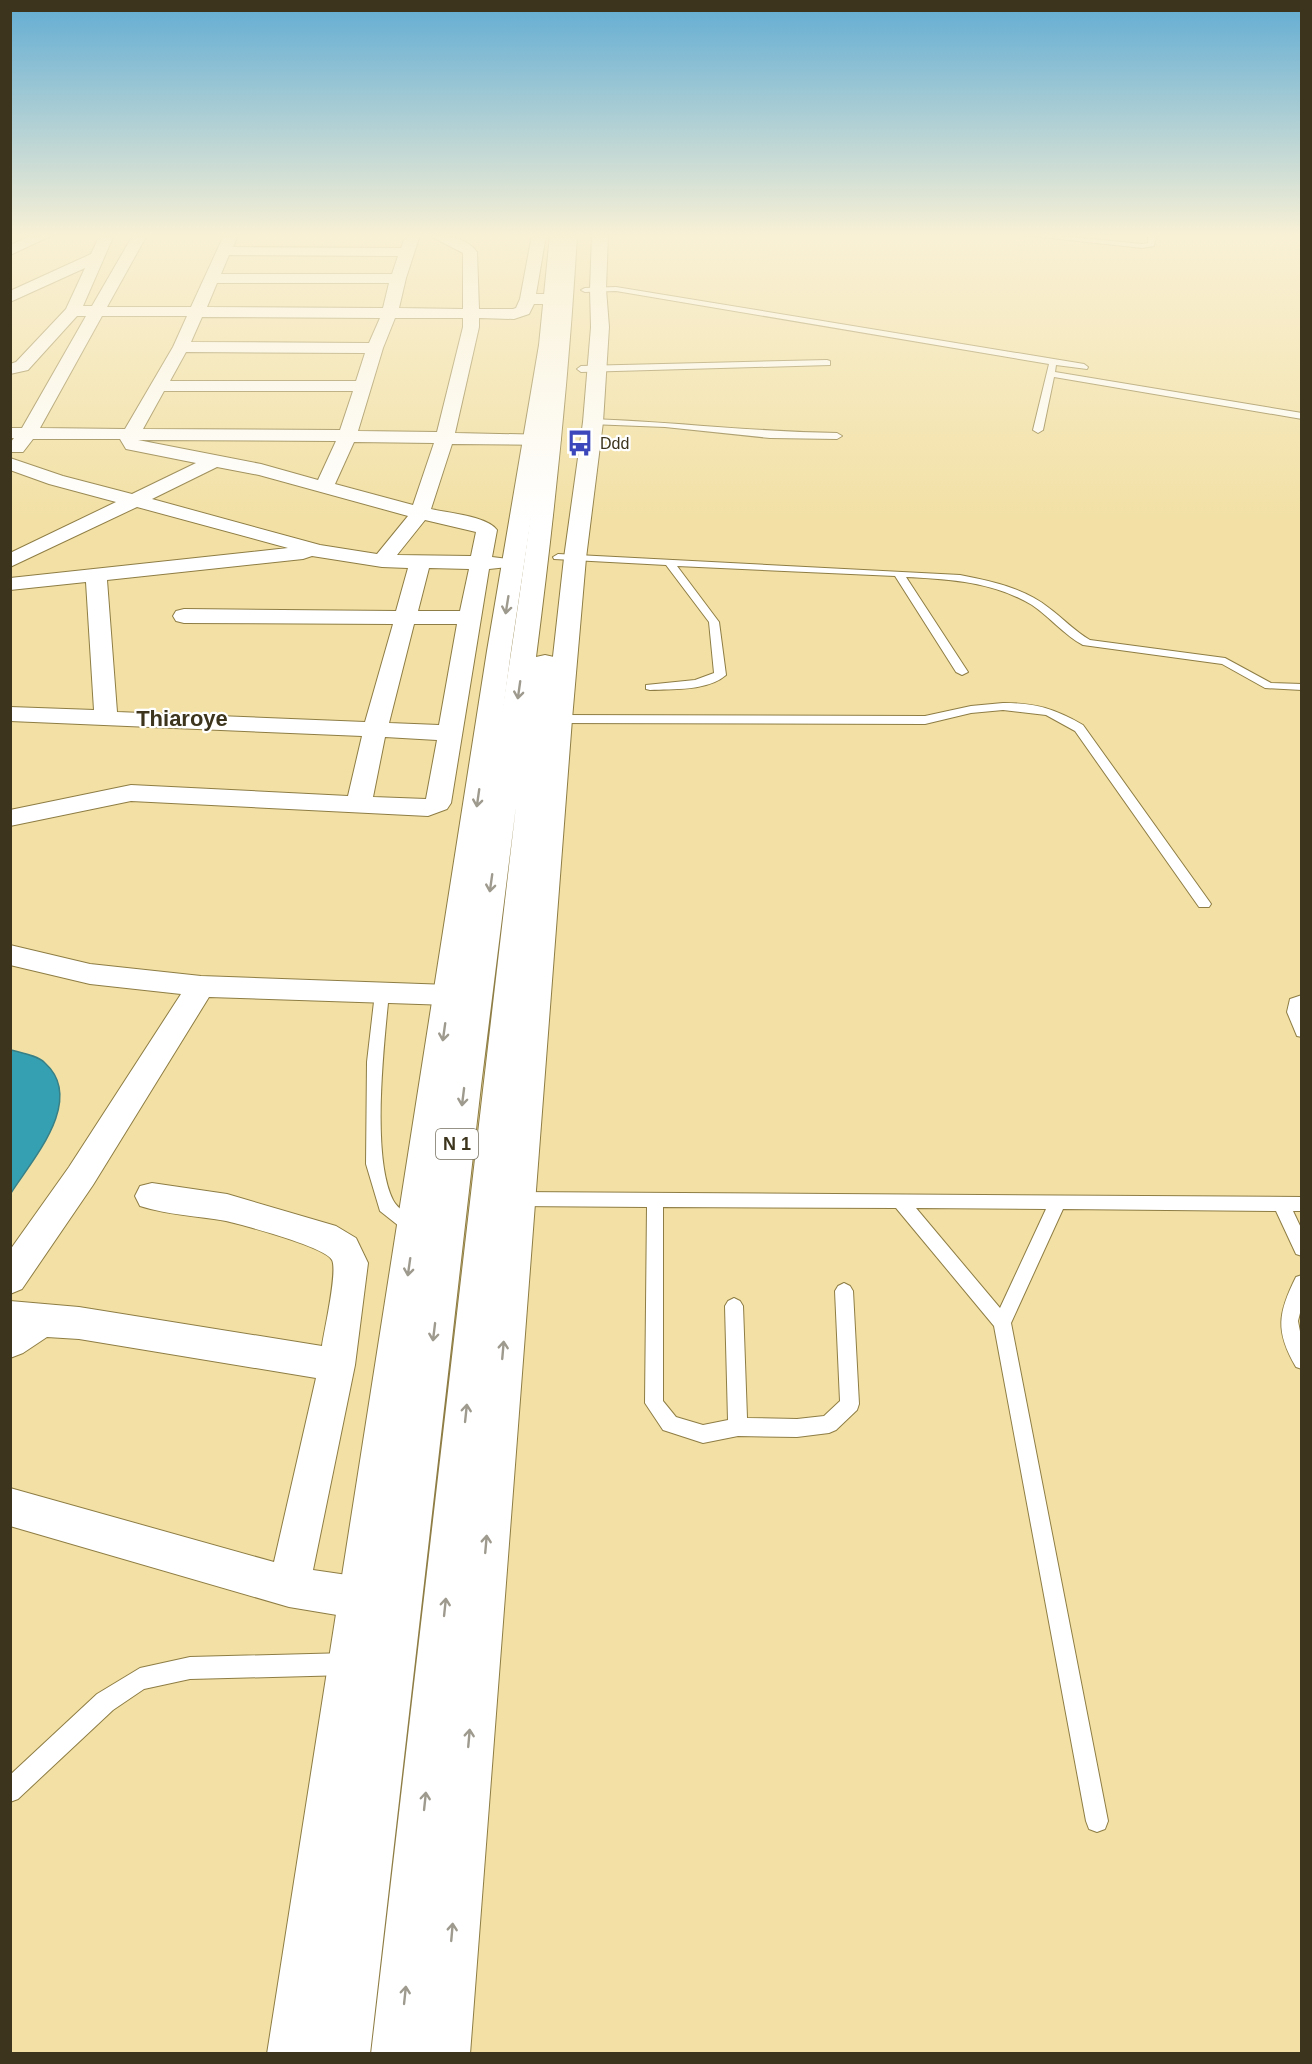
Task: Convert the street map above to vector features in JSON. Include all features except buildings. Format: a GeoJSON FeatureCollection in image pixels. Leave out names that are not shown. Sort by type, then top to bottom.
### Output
{"type":"FeatureCollection","features":[{"type":"Feature","properties":{"kind":"main road"},"geometry":{"type":"LineString","coordinates":[[533,561],[593,422],[572,357],[557,331]]}},
{"type":"Feature","properties":{"kind":"main road","name":"N 1"},"geometry":{"type":"LineString","coordinates":[[342,2054],[470,943],[533,561],[572,357],[571,331]]}},
{"type":"Feature","properties":{"kind":"main road","name":"N 1"},"geometry":{"type":"LineString","coordinates":[[399,2054],[502,1199],[549,718],[533,561],[543,440],[579,331]]}},
{"type":"Feature","properties":{"kind":"main road"},"geometry":{"type":"LineString","coordinates":[[295,2054],[449,995],[470,943]]}},
{"type":"Feature","properties":{"kind":"main road"},"geometry":{"type":"LineString","coordinates":[[442,2054],[502,1199]]}},
{"type":"Feature","properties":{"kind":"street"},"geometry":{"type":"LineString","coordinates":[[10,369],[22,366],[54,331]]}},
{"type":"Feature","properties":{"kind":"street"},"geometry":{"type":"LineString","coordinates":[[10,456],[19,434],[84,331]]}},
{"type":"Feature","properties":{"kind":"street"},"geometry":{"type":"LineString","coordinates":[[187,331],[181,347],[130,435],[129,442],[132,445],[325,486],[420,513],[484,528],[533,561]]}},
{"type":"Feature","properties":{"kind":"street"},"geometry":{"type":"LineString","coordinates":[[325,486],[347,436],[382,331]]}},
{"type":"Feature","properties":{"kind":"street"},"geometry":{"type":"LineString","coordinates":[[382,561],[420,513],[445,438],[470,331]]}},
{"type":"Feature","properties":{"kind":"street"},"geometry":{"type":"LineString","coordinates":[[181,347],[375,348]]}},
{"type":"Feature","properties":{"kind":"street"},"geometry":{"type":"LineString","coordinates":[[159,386],[362,386]]}},
{"type":"Feature","properties":{"kind":"street"},"geometry":{"type":"LineString","coordinates":[[19,434],[543,440]]}},
{"type":"Feature","properties":{"kind":"street"},"geometry":{"type":"LineString","coordinates":[[10,561],[215,461]]}},
{"type":"Feature","properties":{"kind":"street"},"geometry":{"type":"LineString","coordinates":[[10,463],[56,480],[318,551],[382,561],[420,563],[533,561]]}},
{"type":"Feature","properties":{"kind":"street"},"geometry":{"type":"LineString","coordinates":[[10,584],[318,551]]}},
{"type":"Feature","properties":{"kind":"street"},"geometry":{"type":"LineString","coordinates":[[10,818],[131,793],[428,808],[438,803],[469,618],[533,561]]}},
{"type":"Feature","properties":{"kind":"street"},"geometry":{"type":"LineString","coordinates":[[359,804],[375,730],[420,563]]}},
{"type":"Feature","properties":{"kind":"street"},"geometry":{"type":"LineString","coordinates":[[96,574],[106,718]]}},
{"type":"Feature","properties":{"kind":"street"},"geometry":{"type":"LineString","coordinates":[[184,616],[469,618]]}},
{"type":"Feature","properties":{"kind":"street"},"geometry":{"type":"LineString","coordinates":[[10,714],[450,733]]}},
{"type":"Feature","properties":{"kind":"street"},"geometry":{"type":"LineString","coordinates":[[10,955],[90,974],[201,986],[449,995]]}},
{"type":"Feature","properties":{"kind":"street"},"geometry":{"type":"LineString","coordinates":[[10,1280],[81,1176],[201,986]]}},
{"type":"Feature","properties":{"kind":"street"},"geometry":{"type":"LineString","coordinates":[[152,1196],[227,1208],[324,1236],[344,1248],[351,1263],[337,1365],[289,1587]]}},
{"type":"Feature","properties":{"kind":"street"},"geometry":{"type":"LineString","coordinates":[[10,1342],[26,1318],[79,1323],[337,1365]]}},
{"type":"Feature","properties":{"kind":"street"},"geometry":{"type":"LineString","coordinates":[[10,1508],[289,1587],[361,1598]]}},
{"type":"Feature","properties":{"kind":"lane"},"geometry":{"type":"LineString","coordinates":[[875,331],[1084,368]]}},
{"type":"Feature","properties":{"kind":"lane"},"geometry":{"type":"LineString","coordinates":[[572,357],[828,363]]}},
{"type":"Feature","properties":{"kind":"lane"},"geometry":{"type":"LineString","coordinates":[[1038,430],[1053,362]]}},
{"type":"Feature","properties":{"kind":"lane"},"geometry":{"type":"LineString","coordinates":[[1050,374],[1302,416]]}},
{"type":"Feature","properties":{"kind":"lane"},"geometry":{"type":"LineString","coordinates":[[593,422],[665,424],[770,435],[837,436]]}},
{"type":"Feature","properties":{"kind":"lane"},"geometry":{"type":"LineString","coordinates":[[533,561],[670,563],[949,576],[981,581],[1044,608],[1070,635],[1087,643],[1225,661],[1269,686],[1302,687]]}},
{"type":"Feature","properties":{"kind":"lane"},"geometry":{"type":"LineString","coordinates":[[650,687],[690,684],[707,681],[720,675],[714,622],[670,563]]}},
{"type":"Feature","properties":{"kind":"lane"},"geometry":{"type":"LineString","coordinates":[[899,575],[962,672]]}},
{"type":"Feature","properties":{"kind":"lane"},"geometry":{"type":"LineString","coordinates":[[549,718],[925,720],[961,710],[1002,706],[1051,712],[1079,728],[1203,904]]}},
{"type":"Feature","properties":{"kind":"lane"},"geometry":{"type":"LineString","coordinates":[[382,993],[375,1062],[374,1164],[386,1206],[415,1229]]}},
{"type":"Feature","properties":{"kind":"lane"},"geometry":{"type":"LineString","coordinates":[[1302,1000],[1295,1004],[1293,1012],[1302,1032]]}},
{"type":"Feature","properties":{"kind":"lane"},"geometry":{"type":"LineString","coordinates":[[502,1199],[1302,1204]]}},
{"type":"Feature","properties":{"kind":"lane"},"geometry":{"type":"LineString","coordinates":[[655,1200],[654,1402],[670,1424],[703,1434],[738,1427],[797,1428],[829,1424],[850,1404],[844,1291]]}},
{"type":"Feature","properties":{"kind":"lane"},"geometry":{"type":"LineString","coordinates":[[900,1201],[1002,1323],[1097,1821]]}},
{"type":"Feature","properties":{"kind":"lane"},"geometry":{"type":"LineString","coordinates":[[1002,1323],[1057,1203]]}},
{"type":"Feature","properties":{"kind":"lane"},"geometry":{"type":"LineString","coordinates":[[1281,1204],[1302,1249]]}},
{"type":"Feature","properties":{"kind":"lane"},"geometry":{"type":"LineString","coordinates":[[1302,1282],[1293,1300],[1288,1324],[1291,1340],[1302,1361]]}},
{"type":"Feature","properties":{"kind":"lane"},"geometry":{"type":"LineString","coordinates":[[734,1305],[738,1427]]}},
{"type":"Feature","properties":{"kind":"lane"},"geometry":{"type":"LineString","coordinates":[[10,1791],[105,1702],[140,1679],[190,1668],[351,1664]]}},
{"type":"Feature","properties":{"kind":"water"},"geometry":{"type":"Polygon","coordinates":[[[11,1050],[42,1060],[56,1078],[60,1094],[58,1112],[51,1129],[42,1147],[11,1193],[11,1050]]]}},
{"type":"Feature","properties":{"kind":"place","name":"Ddd"},"geometry":{"type":"Point","coordinates":[580,443]}},
{"type":"Feature","properties":{"kind":"district","name":"Thiaroye"},"geometry":{"type":"Point","coordinates":[182,718]}}]}
